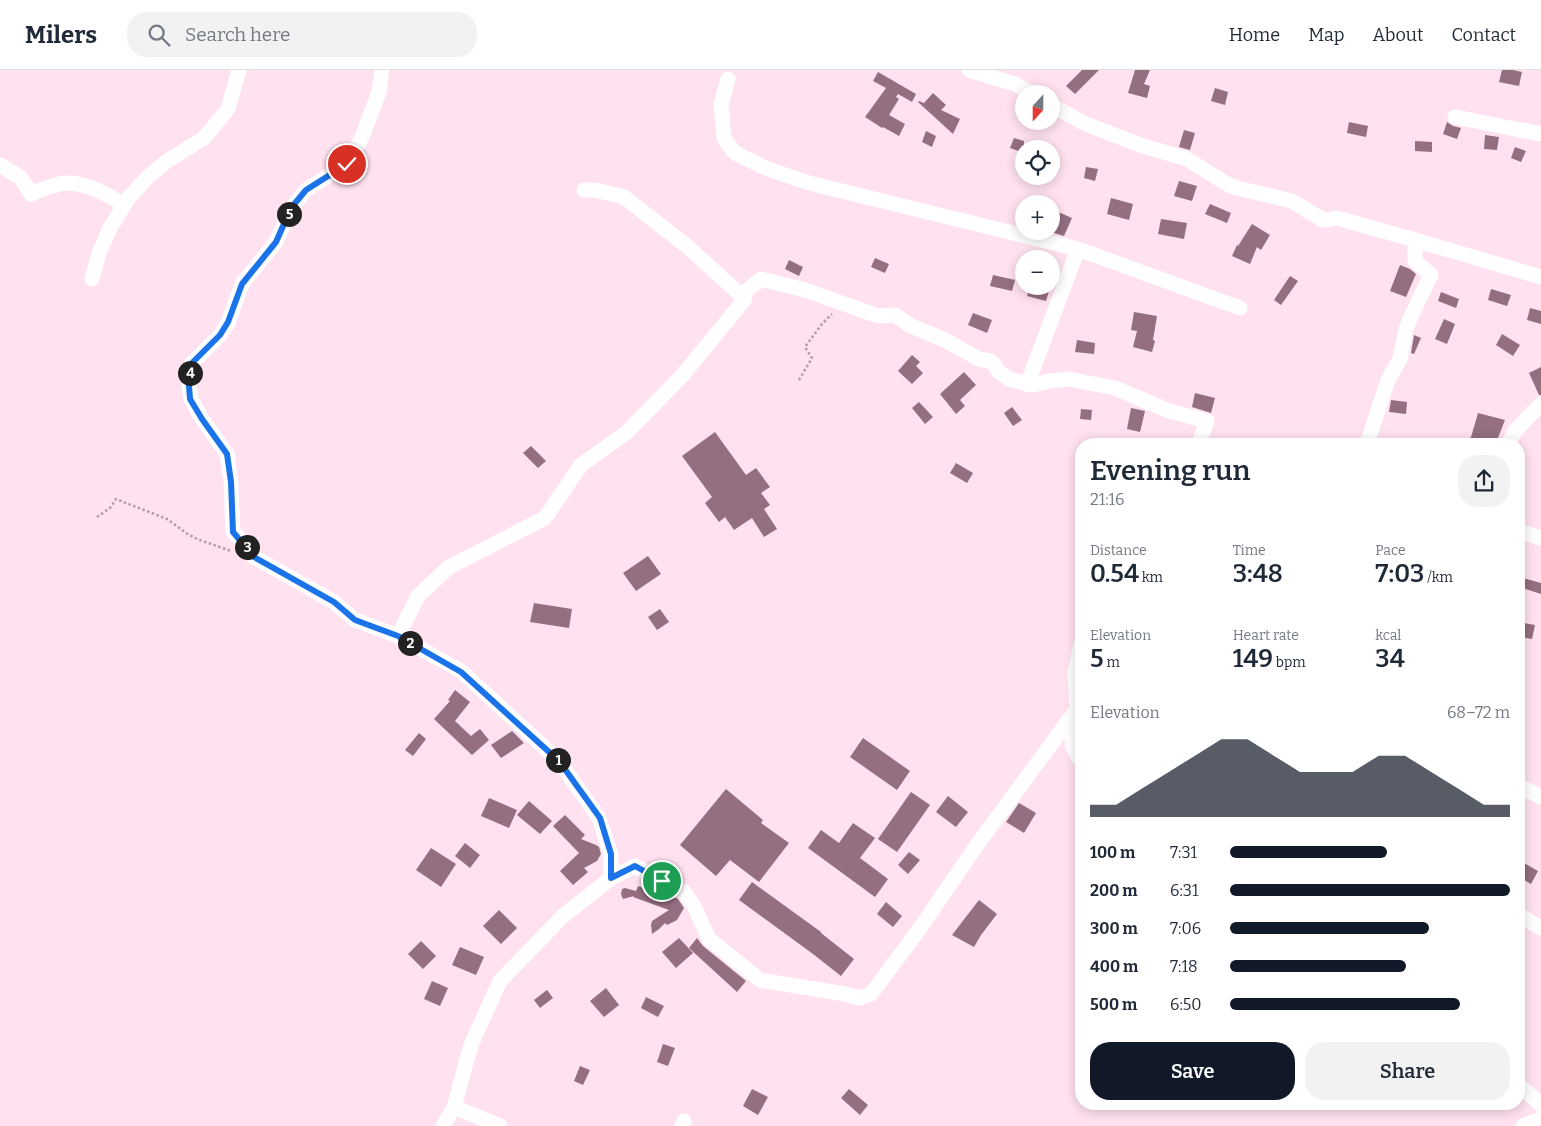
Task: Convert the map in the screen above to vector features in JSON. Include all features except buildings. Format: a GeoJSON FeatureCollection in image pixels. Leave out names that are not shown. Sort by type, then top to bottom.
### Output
{"type":"FeatureCollection","features":[{"type":"Feature","properties":{"kind":"street"},"geometry":{"type":"LineString","coordinates":[[92,279],[110,228],[130,196],[150,175],[167,161],[204,138],[228,109],[238,70]]}},
{"type":"Feature","properties":{"kind":"street"},"geometry":{"type":"LineString","coordinates":[[382,70],[378,92],[362,138],[347,164],[306,190],[291,208],[276,242],[242,284],[228,322],[220,335],[191,364],[190,399],[227,454],[231,482],[233,532],[254,557],[334,602],[355,620],[398,636],[461,672],[559,761],[600,818],[611,854],[611,878]]}},
{"type":"Feature","properties":{"kind":"street"},"geometry":{"type":"LineString","coordinates":[[969,70],[1017,85]]}},
{"type":"Feature","properties":{"kind":"street"},"geometry":{"type":"LineString","coordinates":[[728,79],[721,105],[724,138],[735,154],[768,169],[809,183],[1078,249],[1240,308]]}},
{"type":"Feature","properties":{"kind":"street"},"geometry":{"type":"LineString","coordinates":[[1060,110],[1086,124],[1140,145],[1187,159],[1227,184],[1237,188],[1300,204],[1323,220],[1337,218],[1541,277]]}},
{"type":"Feature","properties":{"kind":"street"},"geometry":{"type":"LineString","coordinates":[[1455,117],[1541,134]]}},
{"type":"Feature","properties":{"kind":"street"},"geometry":{"type":"LineString","coordinates":[[0,165],[21,178],[31,194],[68,183],[86,186],[99,191],[124,205]]}},
{"type":"Feature","properties":{"kind":"street"},"geometry":{"type":"LineString","coordinates":[[584,190],[595,190],[624,197],[688,247],[743,297]]}},
{"type":"Feature","properties":{"kind":"street"},"geometry":{"type":"LineString","coordinates":[[1369,438],[1388,380],[1400,359],[1406,329],[1431,275],[1415,261],[1415,240]]}},
{"type":"Feature","properties":{"kind":"street"},"geometry":{"type":"LineString","coordinates":[[1027,385],[1078,249]]}},
{"type":"Feature","properties":{"kind":"street"},"geometry":{"type":"LineString","coordinates":[[398,636],[418,596],[449,567],[545,518],[581,465],[626,433],[681,377],[745,299],[743,297],[746,291],[761,279],[805,290],[878,316],[895,315],[911,326],[945,340],[978,359],[990,361],[1004,376],[1027,385],[1039,385],[1049,381],[1068,379],[1115,388],[1169,411],[1207,421],[1201,438]]}},
{"type":"Feature","properties":{"kind":"street"},"geometry":{"type":"LineString","coordinates":[[1511,438],[1515,431],[1541,404]]}},
{"type":"Feature","properties":{"kind":"street"},"geometry":{"type":"LineString","coordinates":[[1525,533],[1541,538]]}},
{"type":"Feature","properties":{"kind":"street"},"geometry":{"type":"LineString","coordinates":[[443,1126],[454,1107],[471,1045],[500,981],[563,916],[611,878],[635,866],[684,892],[694,906],[709,938],[760,980],[859,998],[871,994],[918,931],[971,853],[1075,715]]}},
{"type":"Feature","properties":{"kind":"street"},"geometry":{"type":"LineString","coordinates":[[1075,729],[1072,744],[1075,750]]}},
{"type":"Feature","properties":{"kind":"street"},"geometry":{"type":"LineString","coordinates":[[1525,789],[1541,797]]}},
{"type":"Feature","properties":{"kind":"street"},"geometry":{"type":"LineString","coordinates":[[1525,919],[1541,928]]}},
{"type":"Feature","properties":{"kind":"street"},"geometry":{"type":"LineString","coordinates":[[1525,1090],[1541,1105]]}},
{"type":"Feature","properties":{"kind":"street"},"geometry":{"type":"LineString","coordinates":[[454,1107],[500,1126]]}},
{"type":"Feature","properties":{"kind":"street"},"geometry":{"type":"LineString","coordinates":[[1523,1126],[1541,1119]]}},
{"type":"Feature","properties":{"kind":"path"},"geometry":{"type":"LineString","coordinates":[[799,380],[812,358],[805,347],[822,324],[842,304]]}},
{"type":"Feature","properties":{"kind":"path"},"geometry":{"type":"LineString","coordinates":[[97,516],[110,508],[116,499],[167,519],[197,539],[233,552]]}},
{"type":"Feature","properties":{"kind":"route"},"geometry":{"type":"LineString","coordinates":[[347,164],[306,190],[291,208],[276,242],[242,284],[228,322],[220,335],[191,364],[190,399],[227,454],[231,482],[233,532],[254,557],[334,602],[355,620],[398,636],[461,672],[559,761],[600,818],[611,854],[611,878],[635,866],[662,881]]}}]}
